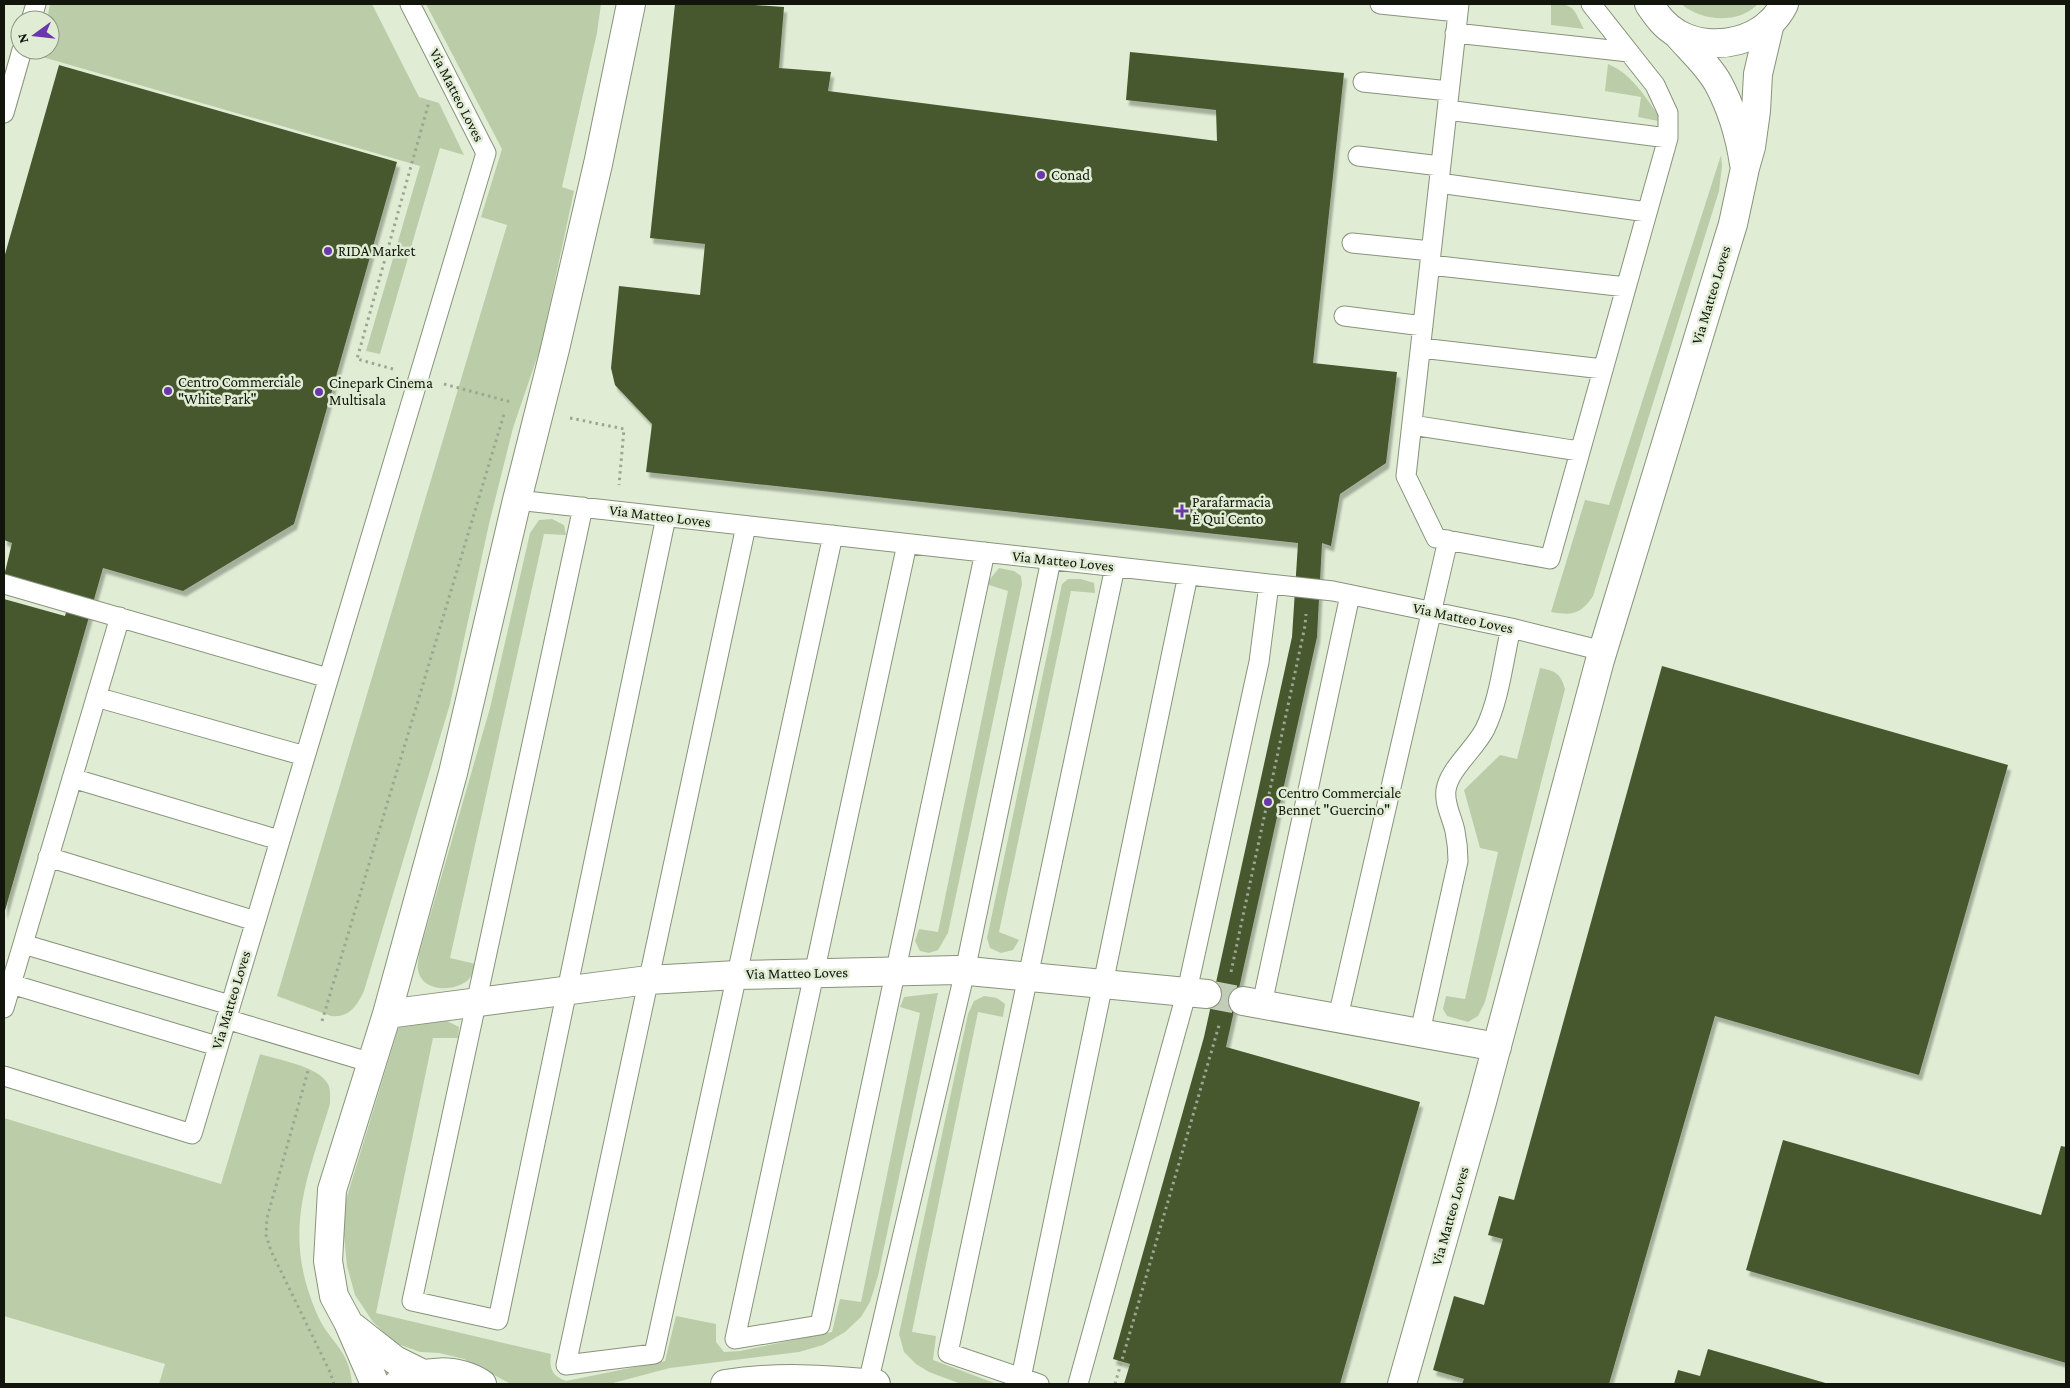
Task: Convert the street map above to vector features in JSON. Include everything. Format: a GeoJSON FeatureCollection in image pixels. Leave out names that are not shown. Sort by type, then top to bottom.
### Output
{"type":"FeatureCollection","features":[{"type":"Feature","properties":{"kind":"street"},"geometry":{"type":"LineString","coordinates":[[375,1384],[348,1322],[334,1296],[328,1261],[332,1190],[387,1014],[453,773],[598,164],[631,4]]}},
{"type":"Feature","properties":{"kind":"street"},"geometry":{"type":"LineString","coordinates":[[1649,4],[1662,23],[1678,35],[1704,44],[1740,41],[1764,29],[1777,13]]}},
{"type":"Feature","properties":{"kind":"street","name":"Via Matteo Loves"},"geometry":{"type":"LineString","coordinates":[[1402,1384],[1497,1047],[1603,651],[1733,224],[1754,130],[1758,74],[1777,13]]}},
{"type":"Feature","properties":{"kind":"street","name":"Via Matteo Loves"},"geometry":{"type":"LineString","coordinates":[[1678,35],[1717,81],[1742,148],[1745,168]]}},
{"type":"Feature","properties":{"kind":"street","name":"Via Matteo Loves"},"geometry":{"type":"LineString","coordinates":[[387,1014],[648,980],[736,975],[966,971],[1197,992]]}},
{"type":"Feature","properties":{"kind":"street"},"geometry":{"type":"LineString","coordinates":[[1252,1002],[1497,1047]]}},
{"type":"Feature","properties":{"kind":"street"},"geometry":{"type":"LineString","coordinates":[[348,1322],[395,1360],[411,1379],[448,1372],[472,1378],[482,1384]]}},
{"type":"Feature","properties":{"kind":"street"},"geometry":{"type":"LineString","coordinates":[[725,1384],[776,1379],[872,1384]]}},
{"type":"Feature","properties":{"kind":"lane","name":"Via Matteo Loves"},"geometry":{"type":"LineString","coordinates":[[4,1076],[192,1134],[486,153],[410,4]]}},
{"type":"Feature","properties":{"kind":"lane"},"geometry":{"type":"LineString","coordinates":[[1380,4],[1458,8],[1406,476],[1436,538],[1550,560],[1668,138],[1668,112],[1655,85],[1591,4]]}},
{"type":"Feature","properties":{"kind":"lane"},"geometry":{"type":"LineString","coordinates":[[1456,33],[1629,52]]}},
{"type":"Feature","properties":{"kind":"lane"},"geometry":{"type":"LineString","coordinates":[[4,113],[19,60]]}},
{"type":"Feature","properties":{"kind":"lane"},"geometry":{"type":"LineString","coordinates":[[1364,82],[1449,91]]}},
{"type":"Feature","properties":{"kind":"lane"},"geometry":{"type":"LineString","coordinates":[[1447,110],[1668,138]]}},
{"type":"Feature","properties":{"kind":"lane"},"geometry":{"type":"LineString","coordinates":[[1358,156],[1440,174],[1647,212]]}},
{"type":"Feature","properties":{"kind":"lane"},"geometry":{"type":"LineString","coordinates":[[1352,243],[1430,258],[1626,287]]}},
{"type":"Feature","properties":{"kind":"lane"},"geometry":{"type":"LineString","coordinates":[[1344,316],[1423,326]]}},
{"type":"Feature","properties":{"kind":"lane"},"geometry":{"type":"LineString","coordinates":[[1420,348],[1603,369]]}},
{"type":"Feature","properties":{"kind":"lane"},"geometry":{"type":"LineString","coordinates":[[1412,425],[1579,452]]}},
{"type":"Feature","properties":{"kind":"lane","name":"Via Matteo Loves"},"geometry":{"type":"LineString","coordinates":[[518,500],[1269,584],[1350,595],[1511,628],[1603,651]]}},
{"type":"Feature","properties":{"kind":"lane"},"geometry":{"type":"LineString","coordinates":[[583,507],[412,1301],[498,1320],[666,517]]}},
{"type":"Feature","properties":{"kind":"lane"},"geometry":{"type":"LineString","coordinates":[[746,526],[566,1365],[654,1354],[833,535]]}},
{"type":"Feature","properties":{"kind":"lane"},"geometry":{"type":"LineString","coordinates":[[1338,1017],[1448,540]]}},
{"type":"Feature","properties":{"kind":"lane"},"geometry":{"type":"LineString","coordinates":[[907,544],[735,1339],[820,1325],[985,552]]}},
{"type":"Feature","properties":{"kind":"lane"},"geometry":{"type":"LineString","coordinates":[[872,1384],[966,971],[1051,560]]}},
{"type":"Feature","properties":{"kind":"lane"},"geometry":{"type":"LineString","coordinates":[[1039,1384],[948,1353],[1115,567]]}},
{"type":"Feature","properties":{"kind":"lane"},"geometry":{"type":"LineString","coordinates":[[1021,1378],[1188,575]]}},
{"type":"Feature","properties":{"kind":"lane"},"geometry":{"type":"LineString","coordinates":[[4,584],[120,616],[328,678]]}},
{"type":"Feature","properties":{"kind":"lane"},"geometry":{"type":"LineString","coordinates":[[1078,1384],[1197,992],[1259,662],[1269,584]]}},
{"type":"Feature","properties":{"kind":"lane"},"geometry":{"type":"LineString","coordinates":[[1252,1002],[1350,595]]}},
{"type":"Feature","properties":{"kind":"lane"},"geometry":{"type":"LineString","coordinates":[[4,1008],[120,616]]}},
{"type":"Feature","properties":{"kind":"lane"},"geometry":{"type":"LineString","coordinates":[[1420,1032],[1458,861],[1455,830],[1448,808],[1447,786],[1454,769],[1464,760],[1484,731],[1491,715],[1511,628]]}},
{"type":"Feature","properties":{"kind":"lane"},"geometry":{"type":"LineString","coordinates":[[96,697],[305,756]]}},
{"type":"Feature","properties":{"kind":"lane"},"geometry":{"type":"LineString","coordinates":[[72,778],[279,840]]}},
{"type":"Feature","properties":{"kind":"lane"},"geometry":{"type":"LineString","coordinates":[[48,857],[255,921]]}},
{"type":"Feature","properties":{"kind":"lane"},"geometry":{"type":"LineString","coordinates":[[23,944],[228,1012],[315,1046],[372,1063]]}},
{"type":"Feature","properties":{"kind":"lane"},"geometry":{"type":"LineString","coordinates":[[11,984],[217,1046]]}},
{"type":"Feature","properties":{"kind":"path"},"geometry":{"type":"LineString","coordinates":[[431,98],[357,359],[540,411],[624,429],[617,511]]}},
{"type":"Feature","properties":{"kind":"path"},"geometry":{"type":"LineString","coordinates":[[507,401],[510,392]]}},
{"type":"Feature","properties":{"kind":"path"},"geometry":{"type":"LineString","coordinates":[[334,1384],[330,1372],[271,1251],[266,1236],[267,1218],[315,1046],[505,411]]}},
{"type":"Feature","properties":{"kind":"path"},"geometry":{"type":"LineString","coordinates":[[1232,970],[1305,626]]}},
{"type":"Feature","properties":{"kind":"path"},"geometry":{"type":"LineString","coordinates":[[1115,1384],[1220,1024]]}},
{"type":"Feature","properties":{"kind":"green space"},"geometry":{"type":"Polygon","coordinates":[[[50,4],[372,4],[419,97],[439,103],[464,155],[440,148],[380,354],[366,351],[420,166],[53,60],[60,60],[60,10],[49,10],[50,4]]]}},
{"type":"Feature","properties":{"kind":"green space"},"geometry":{"type":"Polygon","coordinates":[[[426,4],[601,4],[597,33],[562,187],[574,191],[541,346],[513,428],[489,524],[450,704],[364,991],[352,1010],[343,1015],[331,1016],[277,996],[507,225],[481,217],[502,149],[426,4]]]}},
{"type":"Feature","properties":{"kind":"green space"},"geometry":{"type":"Polygon","coordinates":[[[1551,4],[1565,5],[1573,9],[1584,29],[1551,25],[1551,4]]]}},
{"type":"Feature","properties":{"kind":"green space"},"geometry":{"type":"Polygon","coordinates":[[[1681,4],[1758,4],[1750,11],[1740,15],[1730,18],[1719,18],[1699,14],[1681,4]]]}},
{"type":"Feature","properties":{"kind":"green space"},"geometry":{"type":"Polygon","coordinates":[[[1608,64],[1633,81],[1663,122],[1638,117],[1641,97],[1605,91],[1608,64]]]}},
{"type":"Feature","properties":{"kind":"green space"},"geometry":{"type":"Polygon","coordinates":[[[1721,155],[1722,166],[1719,191],[1593,596],[1584,607],[1576,612],[1565,614],[1551,612],[1585,500],[1609,505],[1721,155]]]}},
{"type":"Feature","properties":{"kind":"green space"},"geometry":{"type":"Polygon","coordinates":[[[552,519],[564,525],[566,535],[544,534],[450,958],[476,964],[472,975],[461,985],[439,988],[425,983],[421,977],[418,968],[419,954],[490,708],[530,533],[539,520],[552,519]]]}},
{"type":"Feature","properties":{"kind":"green space"},"geometry":{"type":"Polygon","coordinates":[[[999,568],[1014,571],[1021,576],[1022,584],[948,933],[938,950],[929,953],[920,951],[915,941],[919,929],[938,932],[1008,591],[986,584],[999,568]]]}},
{"type":"Feature","properties":{"kind":"green space"},"geometry":{"type":"Polygon","coordinates":[[[1068,579],[1081,579],[1094,583],[1095,593],[1071,591],[999,932],[1019,940],[1013,950],[1001,953],[990,948],[987,938],[1062,584],[1068,579]]]}},
{"type":"Feature","properties":{"kind":"green space"},"geometry":{"type":"Polygon","coordinates":[[[1540,668],[1557,674],[1562,679],[1565,689],[1485,1002],[1478,1016],[1468,1022],[1447,1016],[1443,1009],[1446,996],[1465,999],[1498,852],[1480,848],[1464,790],[1500,755],[1517,759],[1540,668]]]}},
{"type":"Feature","properties":{"kind":"green space"},"geometry":{"type":"Polygon","coordinates":[[[938,993],[878,1276],[870,1302],[861,1317],[845,1332],[823,1345],[799,1352],[670,1368],[609,1384],[511,1384],[464,1359],[439,1353],[420,1352],[395,1343],[373,1322],[355,1295],[347,1266],[344,1235],[345,1203],[399,1026],[447,1021],[459,1027],[458,1038],[433,1038],[376,1313],[551,1354],[552,1371],[557,1377],[566,1381],[665,1361],[676,1316],[716,1324],[716,1342],[724,1352],[740,1351],[832,1332],[840,1299],[861,1302],[920,1013],[900,1007],[904,997],[938,993]]]}},
{"type":"Feature","properties":{"kind":"green space"},"geometry":{"type":"Polygon","coordinates":[[[984,996],[997,998],[1005,1004],[1003,1017],[978,1012],[912,1332],[936,1336],[933,1360],[997,1384],[961,1384],[929,1372],[916,1364],[904,1352],[899,1334],[968,1014],[974,1001],[984,996]]]}},
{"type":"Feature","properties":{"kind":"green space"},"geometry":{"type":"Polygon","coordinates":[[[260,1054],[307,1068],[323,1078],[329,1086],[330,1104],[306,1184],[301,1208],[299,1233],[301,1258],[307,1285],[317,1314],[343,1354],[350,1372],[352,1384],[159,1384],[165,1364],[4,1316],[4,1118],[221,1184],[260,1054]]]}},
{"type":"Feature","properties":{"kind":"building","name":"Centro Commerciale Bennet \"Guercino\""},"geometry":{"type":"Polygon","coordinates":[[[675,4],[740,4],[784,7],[779,68],[831,72],[828,91],[1217,141],[1216,110],[1126,100],[1130,52],[1344,73],[1313,363],[1397,372],[1386,463],[1340,494],[1331,546],[1322,543],[1317,637],[1226,1047],[1420,1102],[1340,1384],[1124,1384],[1130,1364],[1113,1359],[1204,1037],[1292,637],[1298,543],[646,472],[652,424],[615,385],[611,368],[619,286],[700,295],[705,244],[650,238],[675,4]]]}},
{"type":"Feature","properties":{"kind":"building","name":"Centro Commerciale \"White Park\""},"geometry":{"type":"Polygon","coordinates":[[[59,65],[397,162],[294,524],[183,591],[103,568],[4,914],[4,599],[65,616],[71,595],[4,576],[12,543],[4,540],[4,258],[59,65]]]}},
{"type":"Feature","properties":{"kind":"building"},"geometry":{"type":"Polygon","coordinates":[[[1662,666],[2008,765],[1919,1075],[1715,1016],[1609,1384],[1462,1384],[1464,1379],[1433,1370],[1454,1296],[1484,1305],[1503,1239],[1488,1235],[1499,1196],[1514,1200],[1662,666]]]}},
{"type":"Feature","properties":{"kind":"building"},"geometry":{"type":"Polygon","coordinates":[[[1783,1140],[2041,1215],[2061,1146],[2066,1147],[2066,1363],[1746,1270],[1783,1140]]]}},
{"type":"Feature","properties":{"kind":"building"},"geometry":{"type":"Polygon","coordinates":[[[1708,1349],[1829,1384],[1674,1384],[1678,1370],[1700,1376],[1708,1349]]]}},
{"type":"Feature","properties":{"kind":"tunnel"},"geometry":{"type":"LineString","coordinates":[[1207,994],[1243,1001]]}},
{"type":"Feature","properties":{"kind":"place","name":"Conad"},"geometry":{"type":"Point","coordinates":[1041,175]}},
{"type":"Feature","properties":{"kind":"place","name":"RIDA Market"},"geometry":{"type":"Point","coordinates":[328,251]}},
{"type":"Feature","properties":{"kind":"place","name":"Centro Commerciale \"White Park\""},"geometry":{"type":"Point","coordinates":[168,391]}},
{"type":"Feature","properties":{"kind":"place","name":"Cinepark Cinema Multisala"},"geometry":{"type":"Point","coordinates":[319,392]}},
{"type":"Feature","properties":{"kind":"place","name":"Parafarmacia È Qui Cento"},"geometry":{"type":"Point","coordinates":[1182,511]}},
{"type":"Feature","properties":{"kind":"place","name":"Centro Commerciale Bennet \"Guercino\""},"geometry":{"type":"Point","coordinates":[1268,802]}}]}
